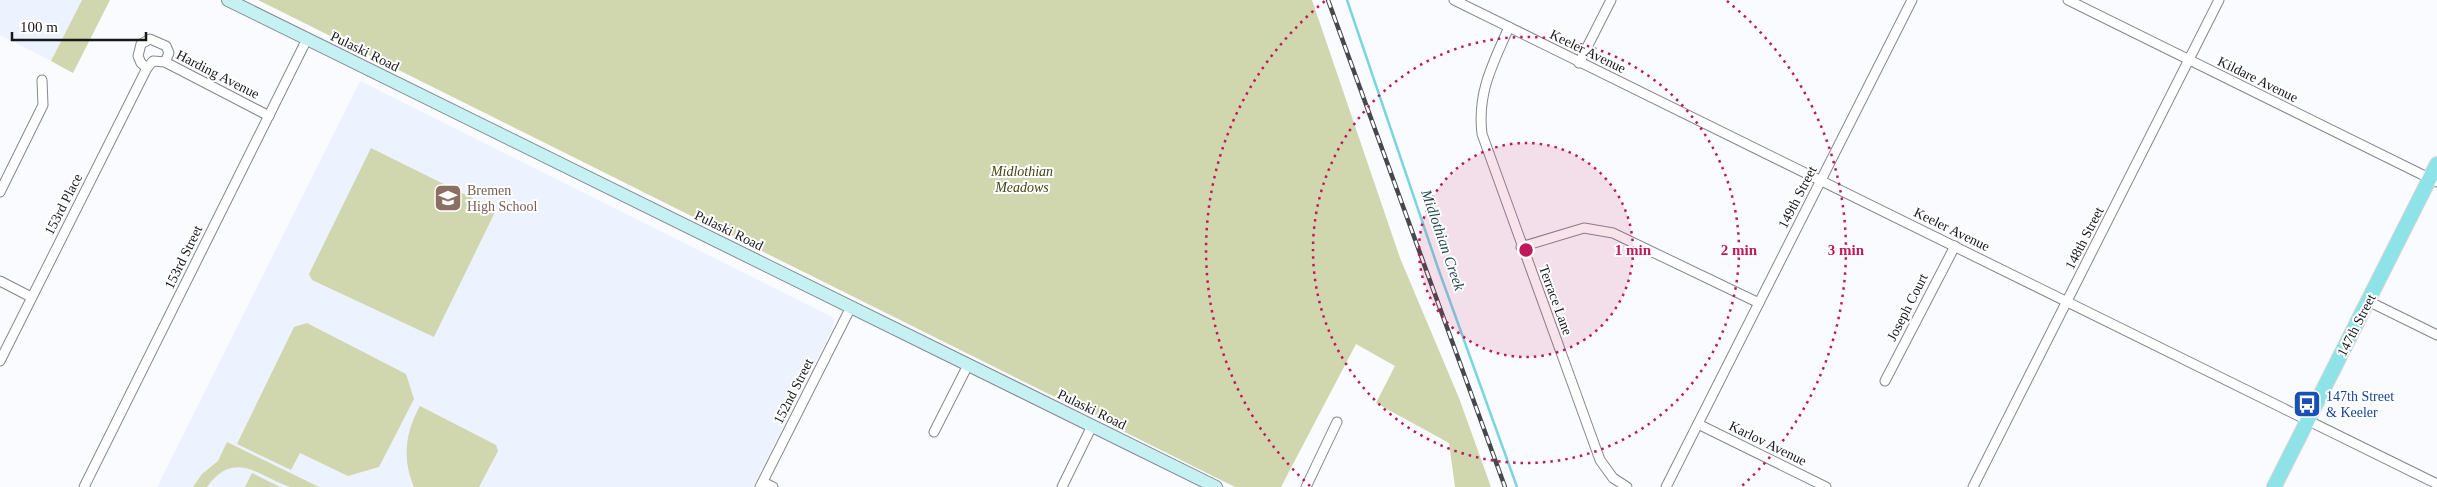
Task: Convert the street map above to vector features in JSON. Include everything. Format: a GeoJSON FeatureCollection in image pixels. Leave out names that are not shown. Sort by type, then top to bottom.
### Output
{"type":"FeatureCollection","features":[{"type":"Feature","properties":{"kind":"main road","name":"Pulaski Road"},"geometry":{"type":"LineString","coordinates":[[228,0],[1216,487]]}},
{"type":"Feature","properties":{"kind":"main road","name":"147th Street"},"geometry":{"type":"LineString","coordinates":[[2274,487],[2368,301],[2433,180],[2437,164]]}},
{"type":"Feature","properties":{"kind":"street","name":"Keeler Avenue"},"geometry":{"type":"LineString","coordinates":[[1454,0],[2437,484]]}},
{"type":"Feature","properties":{"kind":"street"},"geometry":{"type":"LineString","coordinates":[[1579,62],[1611,0]]}},
{"type":"Feature","properties":{"kind":"street","name":"149th Street"},"geometry":{"type":"LineString","coordinates":[[1666,487],[1912,0]]}},
{"type":"Feature","properties":{"kind":"street","name":"Kildare Avenue"},"geometry":{"type":"LineString","coordinates":[[2068,0],[2433,180]]}},
{"type":"Feature","properties":{"kind":"street","name":"148th Street"},"geometry":{"type":"LineString","coordinates":[[1973,487],[2219,0]]}},
{"type":"Feature","properties":{"kind":"street","name":"Terrace Lane"},"geometry":{"type":"LineString","coordinates":[[1509,27],[1487,75],[1479,114],[1482,134],[1600,460],[1613,478],[1627,487]]}},
{"type":"Feature","properties":{"kind":"street"},"geometry":{"type":"LineString","coordinates":[[150,65],[138,56],[141,44],[150,38],[166,46],[169,53],[165,62]]}},
{"type":"Feature","properties":{"kind":"street","name":"153rd Street"},"geometry":{"type":"LineString","coordinates":[[84,487],[307,39]]}},
{"type":"Feature","properties":{"kind":"street","name":"Harding Avenue"},"geometry":{"type":"LineString","coordinates":[[150,65],[165,62],[269,116]]}},
{"type":"Feature","properties":{"kind":"street","name":"153rd Place"},"geometry":{"type":"LineString","coordinates":[[0,361],[150,65]]}},
{"type":"Feature","properties":{"kind":"street"},"geometry":{"type":"LineString","coordinates":[[0,192],[43,105],[42,80]]}},
{"type":"Feature","properties":{"kind":"street"},"geometry":{"type":"LineString","coordinates":[[1522,247],[1584,228],[1613,233],[1759,303]]}},
{"type":"Feature","properties":{"kind":"street","name":"Joseph Court"},"geometry":{"type":"LineString","coordinates":[[1884,382],[1955,246]]}},
{"type":"Feature","properties":{"kind":"street"},"geometry":{"type":"LineString","coordinates":[[0,282],[32,297]]}},
{"type":"Feature","properties":{"kind":"street"},"geometry":{"type":"LineString","coordinates":[[2368,301],[2437,335]]}},
{"type":"Feature","properties":{"kind":"street","name":"152nd Street"},"geometry":{"type":"LineString","coordinates":[[762,484],[851,307]]}},
{"type":"Feature","properties":{"kind":"street"},"geometry":{"type":"LineString","coordinates":[[934,432],[968,365]]}},
{"type":"Feature","properties":{"kind":"street"},"geometry":{"type":"LineString","coordinates":[[1306,487],[1337,422]]}},
{"type":"Feature","properties":{"kind":"street","name":"Karlov Avenue"},"geometry":{"type":"LineString","coordinates":[[1698,424],[1826,487]]}},
{"type":"Feature","properties":{"kind":"street"},"geometry":{"type":"LineString","coordinates":[[1062,487],[1092,426]]}},
{"type":"Feature","properties":{"kind":"street"},"geometry":{"type":"LineString","coordinates":[[762,484],[773,487]]}},
{"type":"Feature","properties":{"kind":"shaded area"},"geometry":{"type":"Polygon","coordinates":[[[0,0],[82,0],[51,61],[0,35],[0,0]]]}},
{"type":"Feature","properties":{"kind":"shaded area","name":"Bremen High School"},"geometry":{"type":"Polygon","coordinates":[[[360,81],[834,319],[833,327],[753,487],[157,487],[360,81]]]}},
{"type":"Feature","properties":{"kind":"green space"},"geometry":{"type":"Polygon","coordinates":[[[82,0],[110,0],[73,73],[51,61],[82,0]]]}},
{"type":"Feature","properties":{"kind":"green space","name":"Midlothian Meadows"},"geometry":{"type":"Polygon","coordinates":[[[258,0],[1312,0],[1400,258],[1459,398],[1491,487],[1455,487],[1449,443],[1376,403],[1395,366],[1356,344],[1281,487],[1235,487],[258,0]]]}},
{"type":"Feature","properties":{"kind":"green space"},"geometry":{"type":"Polygon","coordinates":[[[371,148],[496,210],[434,337],[312,280],[309,274],[371,148]]]}},
{"type":"Feature","properties":{"kind":"green space"},"geometry":{"type":"Polygon","coordinates":[[[307,323],[406,374],[414,399],[379,467],[348,476],[300,453],[291,470],[237,444],[294,327],[307,323]]]}},
{"type":"Feature","properties":{"kind":"green space"},"geometry":{"type":"Polygon","coordinates":[[[420,406],[496,445],[498,451],[479,487],[414,487],[408,466],[407,446],[411,426],[420,406]]]}},
{"type":"Feature","properties":{"kind":"green space"},"geometry":{"type":"Polygon","coordinates":[[[227,442],[319,487],[291,487],[249,469],[238,467],[228,469],[218,475],[207,487],[193,487],[202,474],[218,461],[227,442]]]}},
{"type":"Feature","properties":{"kind":"green space"},"geometry":{"type":"Polygon","coordinates":[[[252,473],[280,487],[245,487],[252,473]]]}},
{"type":"Feature","properties":{"kind":"waterway","name":"Midlothian Creek"},"geometry":{"type":"LineString","coordinates":[[1347,0],[1438,268],[1517,487]]}},
{"type":"Feature","properties":{"kind":"railway"},"geometry":{"type":"LineString","coordinates":[[1328,0],[1505,487]]}},
{"type":"Feature","properties":{"kind":"place","name":"Bremen High School"},"geometry":{"type":"Point","coordinates":[448,198]}},
{"type":"Feature","properties":{"kind":"place","name":"147th Street & Keeler"},"geometry":{"type":"Point","coordinates":[2307,404]}}]}
